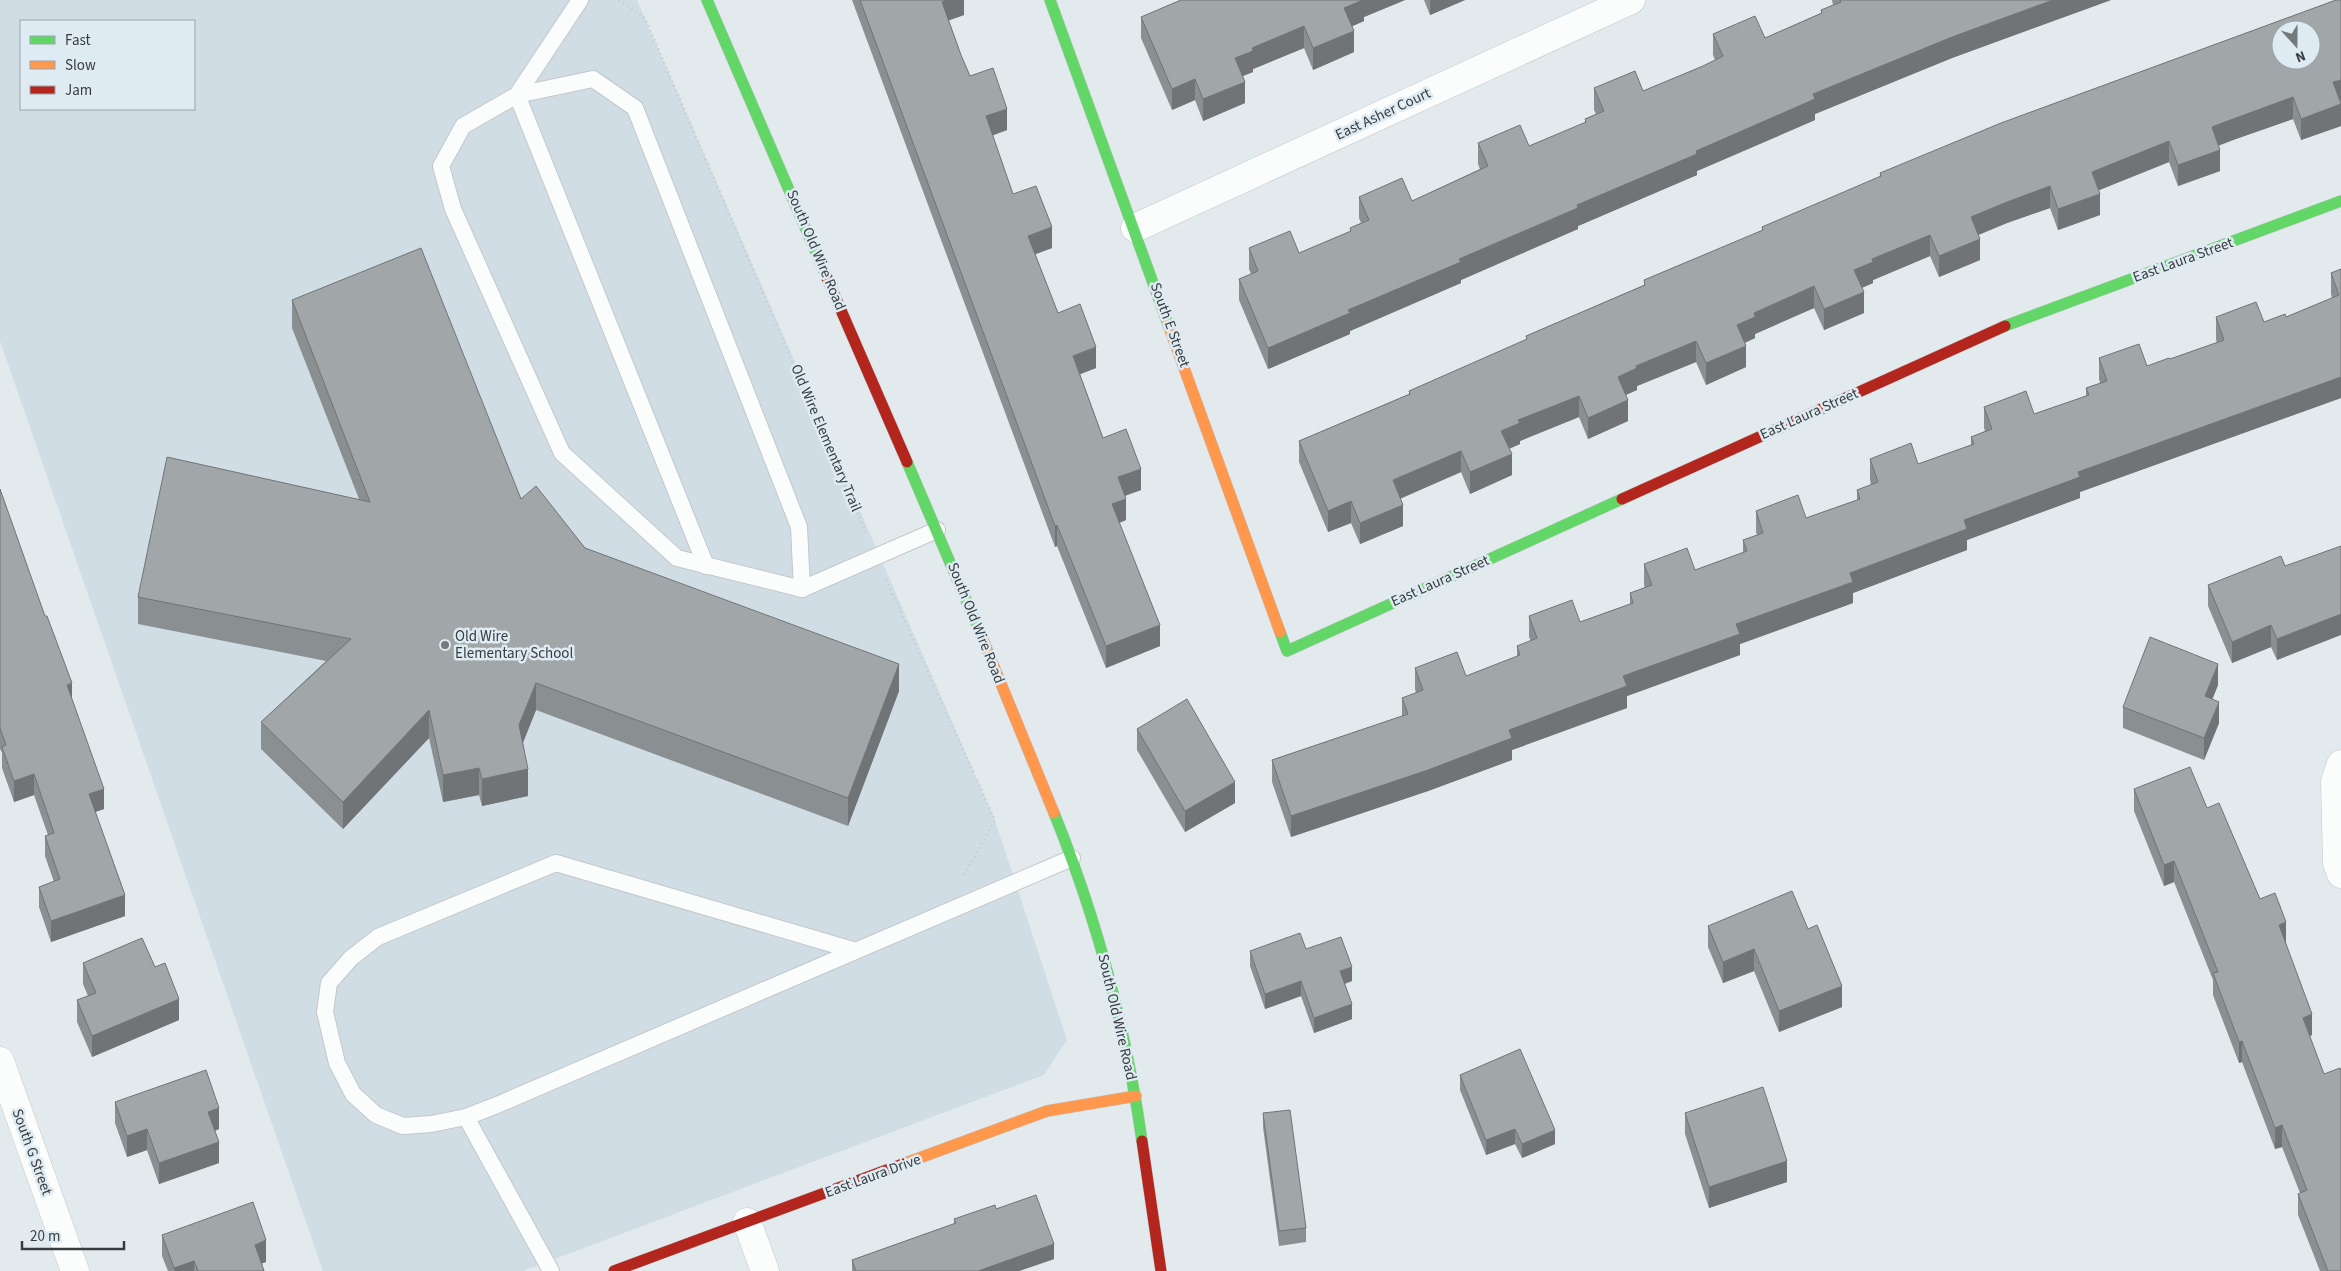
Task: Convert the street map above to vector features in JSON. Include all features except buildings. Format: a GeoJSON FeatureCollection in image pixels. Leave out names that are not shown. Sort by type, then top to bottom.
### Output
{"type":"FeatureCollection","features":[{"type":"Feature","properties":{"kind":"street","name":"South Old Wire Road"},"geometry":{"type":"LineString","coordinates":[[707,0],[937,530],[1072,858],[1112,982],[1136,1096],[1161,1271]]}},
{"type":"Feature","properties":{"kind":"street","name":"South E Street"},"geometry":{"type":"LineString","coordinates":[[1050,0],[1135,228],[1287,651]]}},
{"type":"Feature","properties":{"kind":"street","name":"East Asher Court"},"geometry":{"type":"LineString","coordinates":[[1135,228],[1631,0]]}},
{"type":"Feature","properties":{"kind":"street","name":"East Laura Street"},"geometry":{"type":"LineString","coordinates":[[1287,651],[1994,330],[2341,202]]}},
{"type":"Feature","properties":{"kind":"street"},"geometry":{"type":"LineString","coordinates":[[2338,773],[2337,863],[2341,874]]}},
{"type":"Feature","properties":{"kind":"street","name":"South G Street"},"geometry":{"type":"LineString","coordinates":[[0,1061],[75,1271]]}},
{"type":"Feature","properties":{"kind":"street","name":"East Laura Drive"},"geometry":{"type":"LineString","coordinates":[[614,1271],[1047,1111],[1136,1096]]}},
{"type":"Feature","properties":{"kind":"street"},"geometry":{"type":"LineString","coordinates":[[747,1222],[765,1271]]}},
{"type":"Feature","properties":{"kind":"lane"},"geometry":{"type":"LineString","coordinates":[[517,95],[580,0]]}},
{"type":"Feature","properties":{"kind":"lane"},"geometry":{"type":"LineString","coordinates":[[802,589],[799,527],[635,108],[593,79],[517,95],[463,126],[441,166],[453,209],[562,453],[677,558],[802,589],[937,530]]}},
{"type":"Feature","properties":{"kind":"lane"},"geometry":{"type":"LineString","coordinates":[[517,95],[706,566]]}},
{"type":"Feature","properties":{"kind":"lane"},"geometry":{"type":"LineString","coordinates":[[856,951],[556,863],[378,937],[351,958],[329,983],[325,1012],[337,1063],[353,1094],[376,1115],[403,1126],[431,1124],[466,1117],[856,951],[1072,858]]}},
{"type":"Feature","properties":{"kind":"lane"},"geometry":{"type":"LineString","coordinates":[[466,1117],[551,1271]]}},
{"type":"Feature","properties":{"kind":"path","name":"Old Wire Elementary Trail"},"geometry":{"type":"LineString","coordinates":[[619,0],[645,18],[875,556],[995,820],[960,882]]}},
{"type":"Feature","properties":{"kind":"shaded area"},"geometry":{"type":"Polygon","coordinates":[[[0,0],[637,0],[995,820],[1067,1040],[1044,1075],[523,1271],[323,1271],[0,341],[0,0]]]}},
{"type":"Feature","properties":{"kind":"traffic: fast"},"geometry":{"type":"LineString","coordinates":[[707,0],[827,278]]}},
{"type":"Feature","properties":{"kind":"traffic: fast"},"geometry":{"type":"LineString","coordinates":[[1050,0],[1168,324]]}},
{"type":"Feature","properties":{"kind":"traffic: fast"},"geometry":{"type":"LineString","coordinates":[[2005,326],[2341,201]]}},
{"type":"Feature","properties":{"kind":"traffic: fast"},"geometry":{"type":"LineString","coordinates":[[907,462],[981,635]]}},
{"type":"Feature","properties":{"kind":"traffic: fast"},"geometry":{"type":"LineString","coordinates":[[1280,632],[1287,651],[1622,499]]}},
{"type":"Feature","properties":{"kind":"traffic: fast"},"geometry":{"type":"LineString","coordinates":[[1054,813],[1084,893],[1108,974],[1128,1057],[1142,1141]]}},
{"type":"Feature","properties":{"kind":"traffic: slow"},"geometry":{"type":"LineString","coordinates":[[1168,324],[1280,632]]}},
{"type":"Feature","properties":{"kind":"traffic: slow"},"geometry":{"type":"LineString","coordinates":[[981,635],[1054,813]]}},
{"type":"Feature","properties":{"kind":"traffic: slow"},"geometry":{"type":"LineString","coordinates":[[903,1164],[1047,1111],[1136,1096]]}},
{"type":"Feature","properties":{"kind":"traffic: jam"},"geometry":{"type":"LineString","coordinates":[[827,278],[907,462]]}},
{"type":"Feature","properties":{"kind":"traffic: jam"},"geometry":{"type":"LineString","coordinates":[[1622,499],[2005,326]]}},
{"type":"Feature","properties":{"kind":"traffic: jam"},"geometry":{"type":"LineString","coordinates":[[1142,1141],[1161,1271]]}},
{"type":"Feature","properties":{"kind":"traffic: jam"},"geometry":{"type":"LineString","coordinates":[[614,1271],[903,1164]]}},
{"type":"Feature","properties":{"kind":"place","name":"Old Wire Elementary School"},"geometry":{"type":"Point","coordinates":[445,645]}}]}
